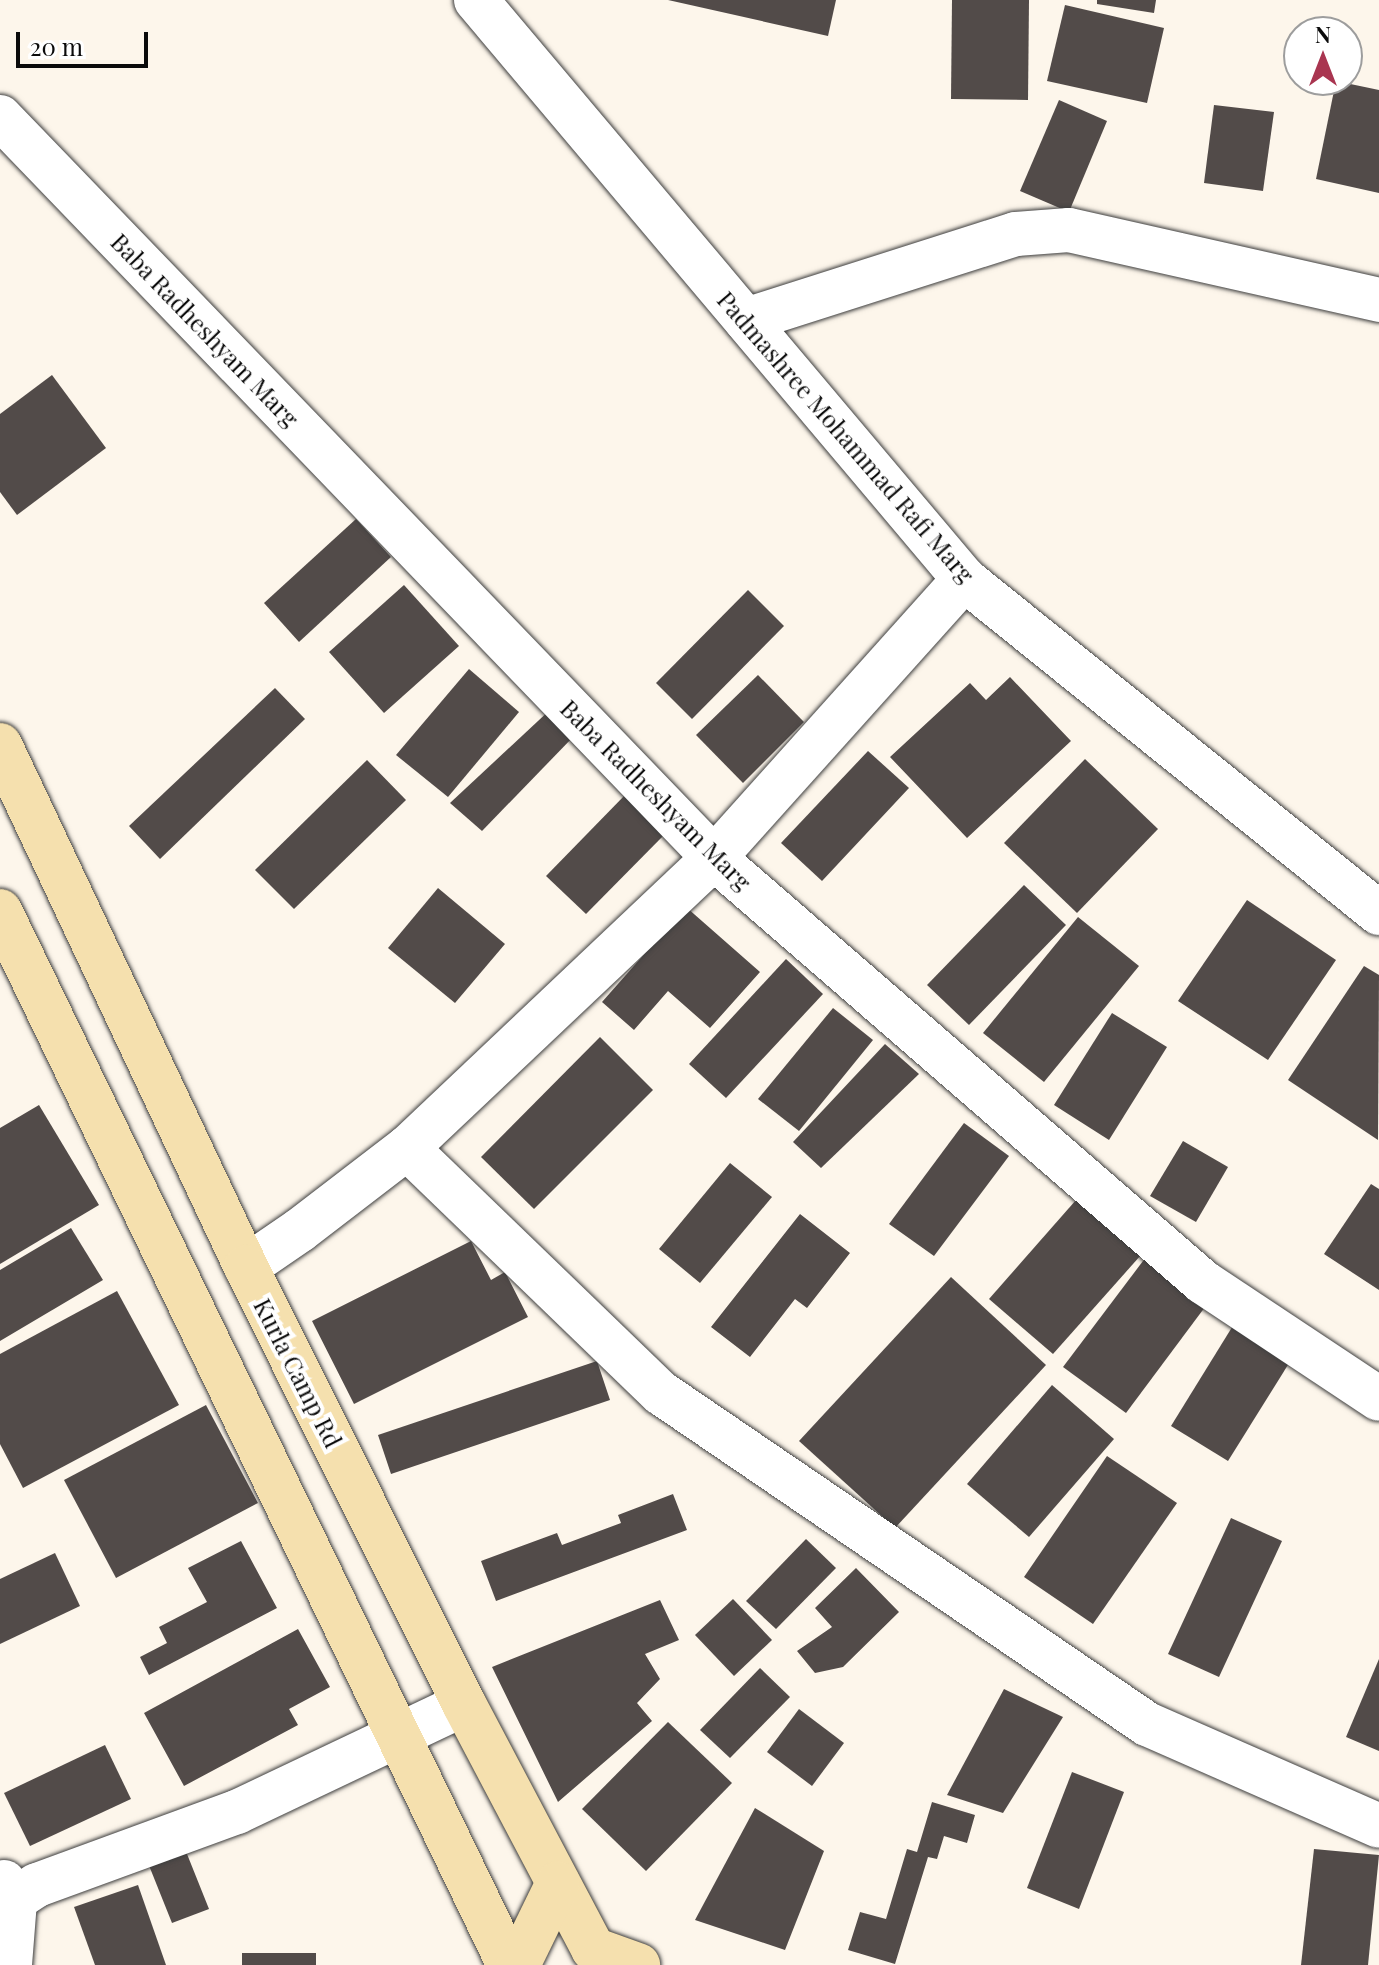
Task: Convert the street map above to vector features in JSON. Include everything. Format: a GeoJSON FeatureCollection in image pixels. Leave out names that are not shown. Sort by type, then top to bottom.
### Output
{"type":"FeatureCollection","features":[{"type":"Feature","properties":{"kind":"main road","name":"Kurla Camp Rd"},"geometry":{"type":"LineString","coordinates":[[0,745],[246,1267],[464,1704],[558,1883],[590,1957],[638,1965]]}},
{"type":"Feature","properties":{"kind":"main road"},"geometry":{"type":"LineString","coordinates":[[0,911],[509,1965]]}},
{"type":"Feature","properties":{"kind":"main road"},"geometry":{"type":"LineString","coordinates":[[518,1965],[558,1883]]}},
{"type":"Feature","properties":{"kind":"street","name":"Padmashree Mohammad Rafi Marg"},"geometry":{"type":"LineString","coordinates":[[476,0],[964,579],[1379,913]]}},
{"type":"Feature","properties":{"kind":"street","name":"Baba Radheshyam Marg"},"geometry":{"type":"LineString","coordinates":[[0,117],[714,858],[1203,1282],[1379,1399]]}},
{"type":"Feature","properties":{"kind":"street"},"geometry":{"type":"LineString","coordinates":[[746,320],[1016,234],[1069,230],[1379,300]]}},
{"type":"Feature","properties":{"kind":"street"},"geometry":{"type":"LineString","coordinates":[[246,1267],[407,1148],[714,858],[964,579]]}},
{"type":"Feature","properties":{"kind":"street"},"geometry":{"type":"LineString","coordinates":[[407,1148],[661,1393],[1147,1724],[1379,1826]]}},
{"type":"Feature","properties":{"kind":"street"},"geometry":{"type":"LineString","coordinates":[[10,1965],[5,1895],[237,1812],[464,1704]]}},
{"type":"Feature","properties":{"kind":"building"},"geometry":{"type":"Polygon","coordinates":[[[668,0],[836,0],[828,36],[668,0]]]}},
{"type":"Feature","properties":{"kind":"building"},"geometry":{"type":"Polygon","coordinates":[[[952,0],[1029,0],[1028,100],[951,99],[952,0]]]}},
{"type":"Feature","properties":{"kind":"building"},"geometry":{"type":"Polygon","coordinates":[[[1097,0],[1156,0],[1154,13],[1097,4],[1097,0]]]}},
{"type":"Feature","properties":{"kind":"building"},"geometry":{"type":"Polygon","coordinates":[[[1065,5],[1164,28],[1147,103],[1047,81],[1065,5]]]}},
{"type":"Feature","properties":{"kind":"building"},"geometry":{"type":"Polygon","coordinates":[[[1363,87],[1379,90],[1379,193],[1316,179],[1333,96],[1363,96],[1363,87]]]}},
{"type":"Feature","properties":{"kind":"building"},"geometry":{"type":"Polygon","coordinates":[[[1059,100],[1107,121],[1069,212],[1020,191],[1059,100]]]}},
{"type":"Feature","properties":{"kind":"building"},"geometry":{"type":"Polygon","coordinates":[[[1214,105],[1274,112],[1263,191],[1204,183],[1214,105]]]}},
{"type":"Feature","properties":{"kind":"building"},"geometry":{"type":"Polygon","coordinates":[[[52,375],[106,448],[17,515],[0,492],[0,414],[52,375]]]}},
{"type":"Feature","properties":{"kind":"building"},"geometry":{"type":"Polygon","coordinates":[[[356,519],[391,557],[299,642],[264,603],[356,519]]]}},
{"type":"Feature","properties":{"kind":"building"},"geometry":{"type":"Polygon","coordinates":[[[404,585],[459,646],[384,713],[329,652],[404,585]]]}},
{"type":"Feature","properties":{"kind":"building"},"geometry":{"type":"Polygon","coordinates":[[[748,590],[784,626],[692,719],[656,683],[748,590]]]}},
{"type":"Feature","properties":{"kind":"building"},"geometry":{"type":"Polygon","coordinates":[[[469,669],[519,712],[448,797],[396,755],[469,669]]]}},
{"type":"Feature","properties":{"kind":"building"},"geometry":{"type":"Polygon","coordinates":[[[758,675],[804,722],[743,783],[696,735],[758,675]]]}},
{"type":"Feature","properties":{"kind":"building"},"geometry":{"type":"Polygon","coordinates":[[[1010,677],[1071,741],[967,838],[890,757],[970,683],[986,700],[1010,677]]]}},
{"type":"Feature","properties":{"kind":"building"},"geometry":{"type":"Polygon","coordinates":[[[275,688],[305,719],[160,859],[129,826],[275,688]]]}},
{"type":"Feature","properties":{"kind":"building"},"geometry":{"type":"Polygon","coordinates":[[[553,707],[576,734],[482,831],[450,803],[553,707]]]}},
{"type":"Feature","properties":{"kind":"building"},"geometry":{"type":"Polygon","coordinates":[[[868,751],[909,788],[822,881],[781,843],[868,751]]]}},
{"type":"Feature","properties":{"kind":"building"},"geometry":{"type":"Polygon","coordinates":[[[1085,759],[1158,829],[1077,913],[1004,843],[1085,759]]]}},
{"type":"Feature","properties":{"kind":"building"},"geometry":{"type":"Polygon","coordinates":[[[367,760],[406,800],[294,909],[255,870],[367,760]]]}},
{"type":"Feature","properties":{"kind":"building"},"geometry":{"type":"Polygon","coordinates":[[[625,795],[665,834],[586,914],[546,876],[625,795]]]}},
{"type":"Feature","properties":{"kind":"building"},"geometry":{"type":"Polygon","coordinates":[[[1024,885],[1066,925],[969,1025],[927,985],[1024,885]]]}},
{"type":"Feature","properties":{"kind":"building"},"geometry":{"type":"Polygon","coordinates":[[[438,888],[505,944],[455,1003],[388,948],[438,888]]]}},
{"type":"Feature","properties":{"kind":"building"},"geometry":{"type":"Polygon","coordinates":[[[1247,900],[1336,960],[1268,1060],[1178,1001],[1247,900]]]}},
{"type":"Feature","properties":{"kind":"building"},"geometry":{"type":"Polygon","coordinates":[[[686,907],[760,972],[710,1028],[668,991],[634,1030],[602,1002],[686,907]]]}},
{"type":"Feature","properties":{"kind":"building"},"geometry":{"type":"Polygon","coordinates":[[[1078,917],[1139,966],[1044,1082],[983,1033],[1078,917]]]}},
{"type":"Feature","properties":{"kind":"building"},"geometry":{"type":"Polygon","coordinates":[[[786,959],[823,994],[726,1098],[689,1064],[786,959]]]}},
{"type":"Feature","properties":{"kind":"building"},"geometry":{"type":"Polygon","coordinates":[[[1364,966],[1379,975],[1378,1140],[1288,1080],[1364,966]]]}},
{"type":"Feature","properties":{"kind":"building"},"geometry":{"type":"Polygon","coordinates":[[[833,1008],[873,1040],[799,1131],[758,1099],[833,1008]]]}},
{"type":"Feature","properties":{"kind":"building"},"geometry":{"type":"Polygon","coordinates":[[[1112,1013],[1167,1047],[1109,1140],[1054,1105],[1112,1013]]]}},
{"type":"Feature","properties":{"kind":"building"},"geometry":{"type":"Polygon","coordinates":[[[600,1037],[653,1090],[534,1209],[481,1157],[600,1037]]]}},
{"type":"Feature","properties":{"kind":"building"},"geometry":{"type":"Polygon","coordinates":[[[885,1044],[919,1074],[821,1168],[793,1142],[885,1044]]]}},
{"type":"Feature","properties":{"kind":"building"},"geometry":{"type":"Polygon","coordinates":[[[39,1105],[99,1205],[0,1264],[0,1128],[39,1105]]]}},
{"type":"Feature","properties":{"kind":"building"},"geometry":{"type":"Polygon","coordinates":[[[964,1123],[1009,1156],[934,1256],[889,1224],[964,1123]]]}},
{"type":"Feature","properties":{"kind":"building"},"geometry":{"type":"Polygon","coordinates":[[[1183,1141],[1228,1167],[1196,1222],[1150,1196],[1183,1141]]]}},
{"type":"Feature","properties":{"kind":"building"},"geometry":{"type":"Polygon","coordinates":[[[730,1163],[772,1197],[700,1283],[659,1249],[730,1163]]]}},
{"type":"Feature","properties":{"kind":"building"},"geometry":{"type":"Polygon","coordinates":[[[1371,1184],[1379,1189],[1379,1290],[1324,1254],[1371,1184]]]}},
{"type":"Feature","properties":{"kind":"building"},"geometry":{"type":"Polygon","coordinates":[[[1076,1200],[1141,1255],[1053,1354],[989,1299],[1076,1200]]]}},
{"type":"Feature","properties":{"kind":"building"},"geometry":{"type":"Polygon","coordinates":[[[800,1214],[850,1253],[807,1308],[795,1299],[750,1357],[711,1327],[800,1214]]]}},
{"type":"Feature","properties":{"kind":"building"},"geometry":{"type":"Polygon","coordinates":[[[71,1228],[103,1280],[0,1341],[0,1270],[71,1228]]]}},
{"type":"Feature","properties":{"kind":"building"},"geometry":{"type":"Polygon","coordinates":[[[471,1241],[491,1280],[505,1272],[528,1317],[354,1404],[312,1321],[471,1241]]]}},
{"type":"Feature","properties":{"kind":"building"},"geometry":{"type":"Polygon","coordinates":[[[1146,1257],[1208,1303],[1126,1413],[1063,1367],[1146,1257]]]}},
{"type":"Feature","properties":{"kind":"building"},"geometry":{"type":"Polygon","coordinates":[[[951,1277],[1046,1365],[895,1528],[799,1441],[951,1277]]]}},
{"type":"Feature","properties":{"kind":"building"},"geometry":{"type":"Polygon","coordinates":[[[117,1291],[179,1405],[23,1488],[0,1444],[0,1354],[117,1291]]]}},
{"type":"Feature","properties":{"kind":"building"},"geometry":{"type":"Polygon","coordinates":[[[1234,1324],[1291,1360],[1228,1461],[1171,1426],[1234,1324]]]}},
{"type":"Feature","properties":{"kind":"building"},"geometry":{"type":"Polygon","coordinates":[[[597,1361],[610,1400],[391,1474],[378,1435],[597,1361]]]}},
{"type":"Feature","properties":{"kind":"building"},"geometry":{"type":"Polygon","coordinates":[[[1052,1385],[1114,1439],[1029,1537],[967,1484],[1052,1385]]]}},
{"type":"Feature","properties":{"kind":"building"},"geometry":{"type":"Polygon","coordinates":[[[206,1405],[258,1503],[116,1578],[64,1480],[206,1405]]]}},
{"type":"Feature","properties":{"kind":"building"},"geometry":{"type":"Polygon","coordinates":[[[1107,1456],[1177,1503],[1093,1624],[1024,1577],[1107,1456]]]}},
{"type":"Feature","properties":{"kind":"building"},"geometry":{"type":"Polygon","coordinates":[[[673,1494],[687,1530],[496,1601],[481,1561],[557,1533],[562,1545],[621,1523],[618,1515],[673,1494]]]}},
{"type":"Feature","properties":{"kind":"building"},"geometry":{"type":"Polygon","coordinates":[[[1231,1518],[1282,1541],[1219,1677],[1168,1654],[1231,1518]]]}},
{"type":"Feature","properties":{"kind":"building"},"geometry":{"type":"Polygon","coordinates":[[[806,1539],[836,1568],[776,1629],[746,1601],[806,1539]]]}},
{"type":"Feature","properties":{"kind":"building"},"geometry":{"type":"Polygon","coordinates":[[[241,1541],[277,1608],[149,1675],[140,1657],[167,1643],[159,1627],[207,1602],[188,1568],[241,1541]]]}},
{"type":"Feature","properties":{"kind":"building"},"geometry":{"type":"Polygon","coordinates":[[[55,1553],[80,1606],[0,1644],[0,1579],[55,1553]]]}},
{"type":"Feature","properties":{"kind":"building"},"geometry":{"type":"Polygon","coordinates":[[[856,1568],[899,1612],[843,1667],[815,1673],[797,1651],[832,1627],[815,1608],[856,1568]]]}},
{"type":"Feature","properties":{"kind":"building"},"geometry":{"type":"Polygon","coordinates":[[[733,1599],[772,1640],[734,1676],[695,1635],[733,1599]]]}},
{"type":"Feature","properties":{"kind":"building"},"geometry":{"type":"Polygon","coordinates":[[[660,1600],[679,1640],[645,1654],[660,1679],[637,1703],[652,1721],[558,1802],[492,1667],[660,1600]]]}},
{"type":"Feature","properties":{"kind":"building"},"geometry":{"type":"Polygon","coordinates":[[[298,1629],[330,1687],[289,1709],[298,1725],[184,1786],[144,1713],[298,1629]]]}},
{"type":"Feature","properties":{"kind":"building"},"geometry":{"type":"Polygon","coordinates":[[[1379,1659],[1379,1751],[1346,1737],[1379,1659]]]}},
{"type":"Feature","properties":{"kind":"building"},"geometry":{"type":"Polygon","coordinates":[[[760,1668],[790,1697],[730,1758],[700,1730],[760,1668]]]}},
{"type":"Feature","properties":{"kind":"building"},"geometry":{"type":"Polygon","coordinates":[[[1004,1689],[1063,1717],[1003,1813],[947,1795],[1004,1689]]]}},
{"type":"Feature","properties":{"kind":"building"},"geometry":{"type":"Polygon","coordinates":[[[799,1709],[844,1743],[812,1786],[767,1752],[799,1709]]]}},
{"type":"Feature","properties":{"kind":"building"},"geometry":{"type":"Polygon","coordinates":[[[668,1722],[732,1783],[646,1871],[582,1809],[668,1722]]]}},
{"type":"Feature","properties":{"kind":"building"},"geometry":{"type":"Polygon","coordinates":[[[105,1745],[131,1799],[30,1846],[4,1793],[105,1745]]]}},
{"type":"Feature","properties":{"kind":"building"},"geometry":{"type":"Polygon","coordinates":[[[1072,1772],[1124,1792],[1079,1909],[1027,1888],[1072,1772]]]}},
{"type":"Feature","properties":{"kind":"building"},"geometry":{"type":"Polygon","coordinates":[[[932,1802],[975,1815],[967,1843],[944,1836],[937,1859],[928,1857],[895,1964],[848,1950],[860,1912],[886,1919],[907,1849],[917,1852],[932,1802]]]}},
{"type":"Feature","properties":{"kind":"building"},"geometry":{"type":"Polygon","coordinates":[[[755,1808],[824,1851],[785,1950],[695,1920],[755,1808]]]}},
{"type":"Feature","properties":{"kind":"building"},"geometry":{"type":"Polygon","coordinates":[[[185,1849],[209,1909],[172,1923],[148,1863],[185,1849]]]}},
{"type":"Feature","properties":{"kind":"building"},"geometry":{"type":"Polygon","coordinates":[[[1314,1849],[1379,1855],[1368,1965],[1301,1965],[1314,1849]]]}},
{"type":"Feature","properties":{"kind":"building"},"geometry":{"type":"Polygon","coordinates":[[[138,1885],[166,1965],[95,1965],[74,1907],[138,1885]]]}},
{"type":"Feature","properties":{"kind":"building"},"geometry":{"type":"Polygon","coordinates":[[[242,1953],[316,1953],[316,1965],[242,1965],[242,1953]]]}}]}
